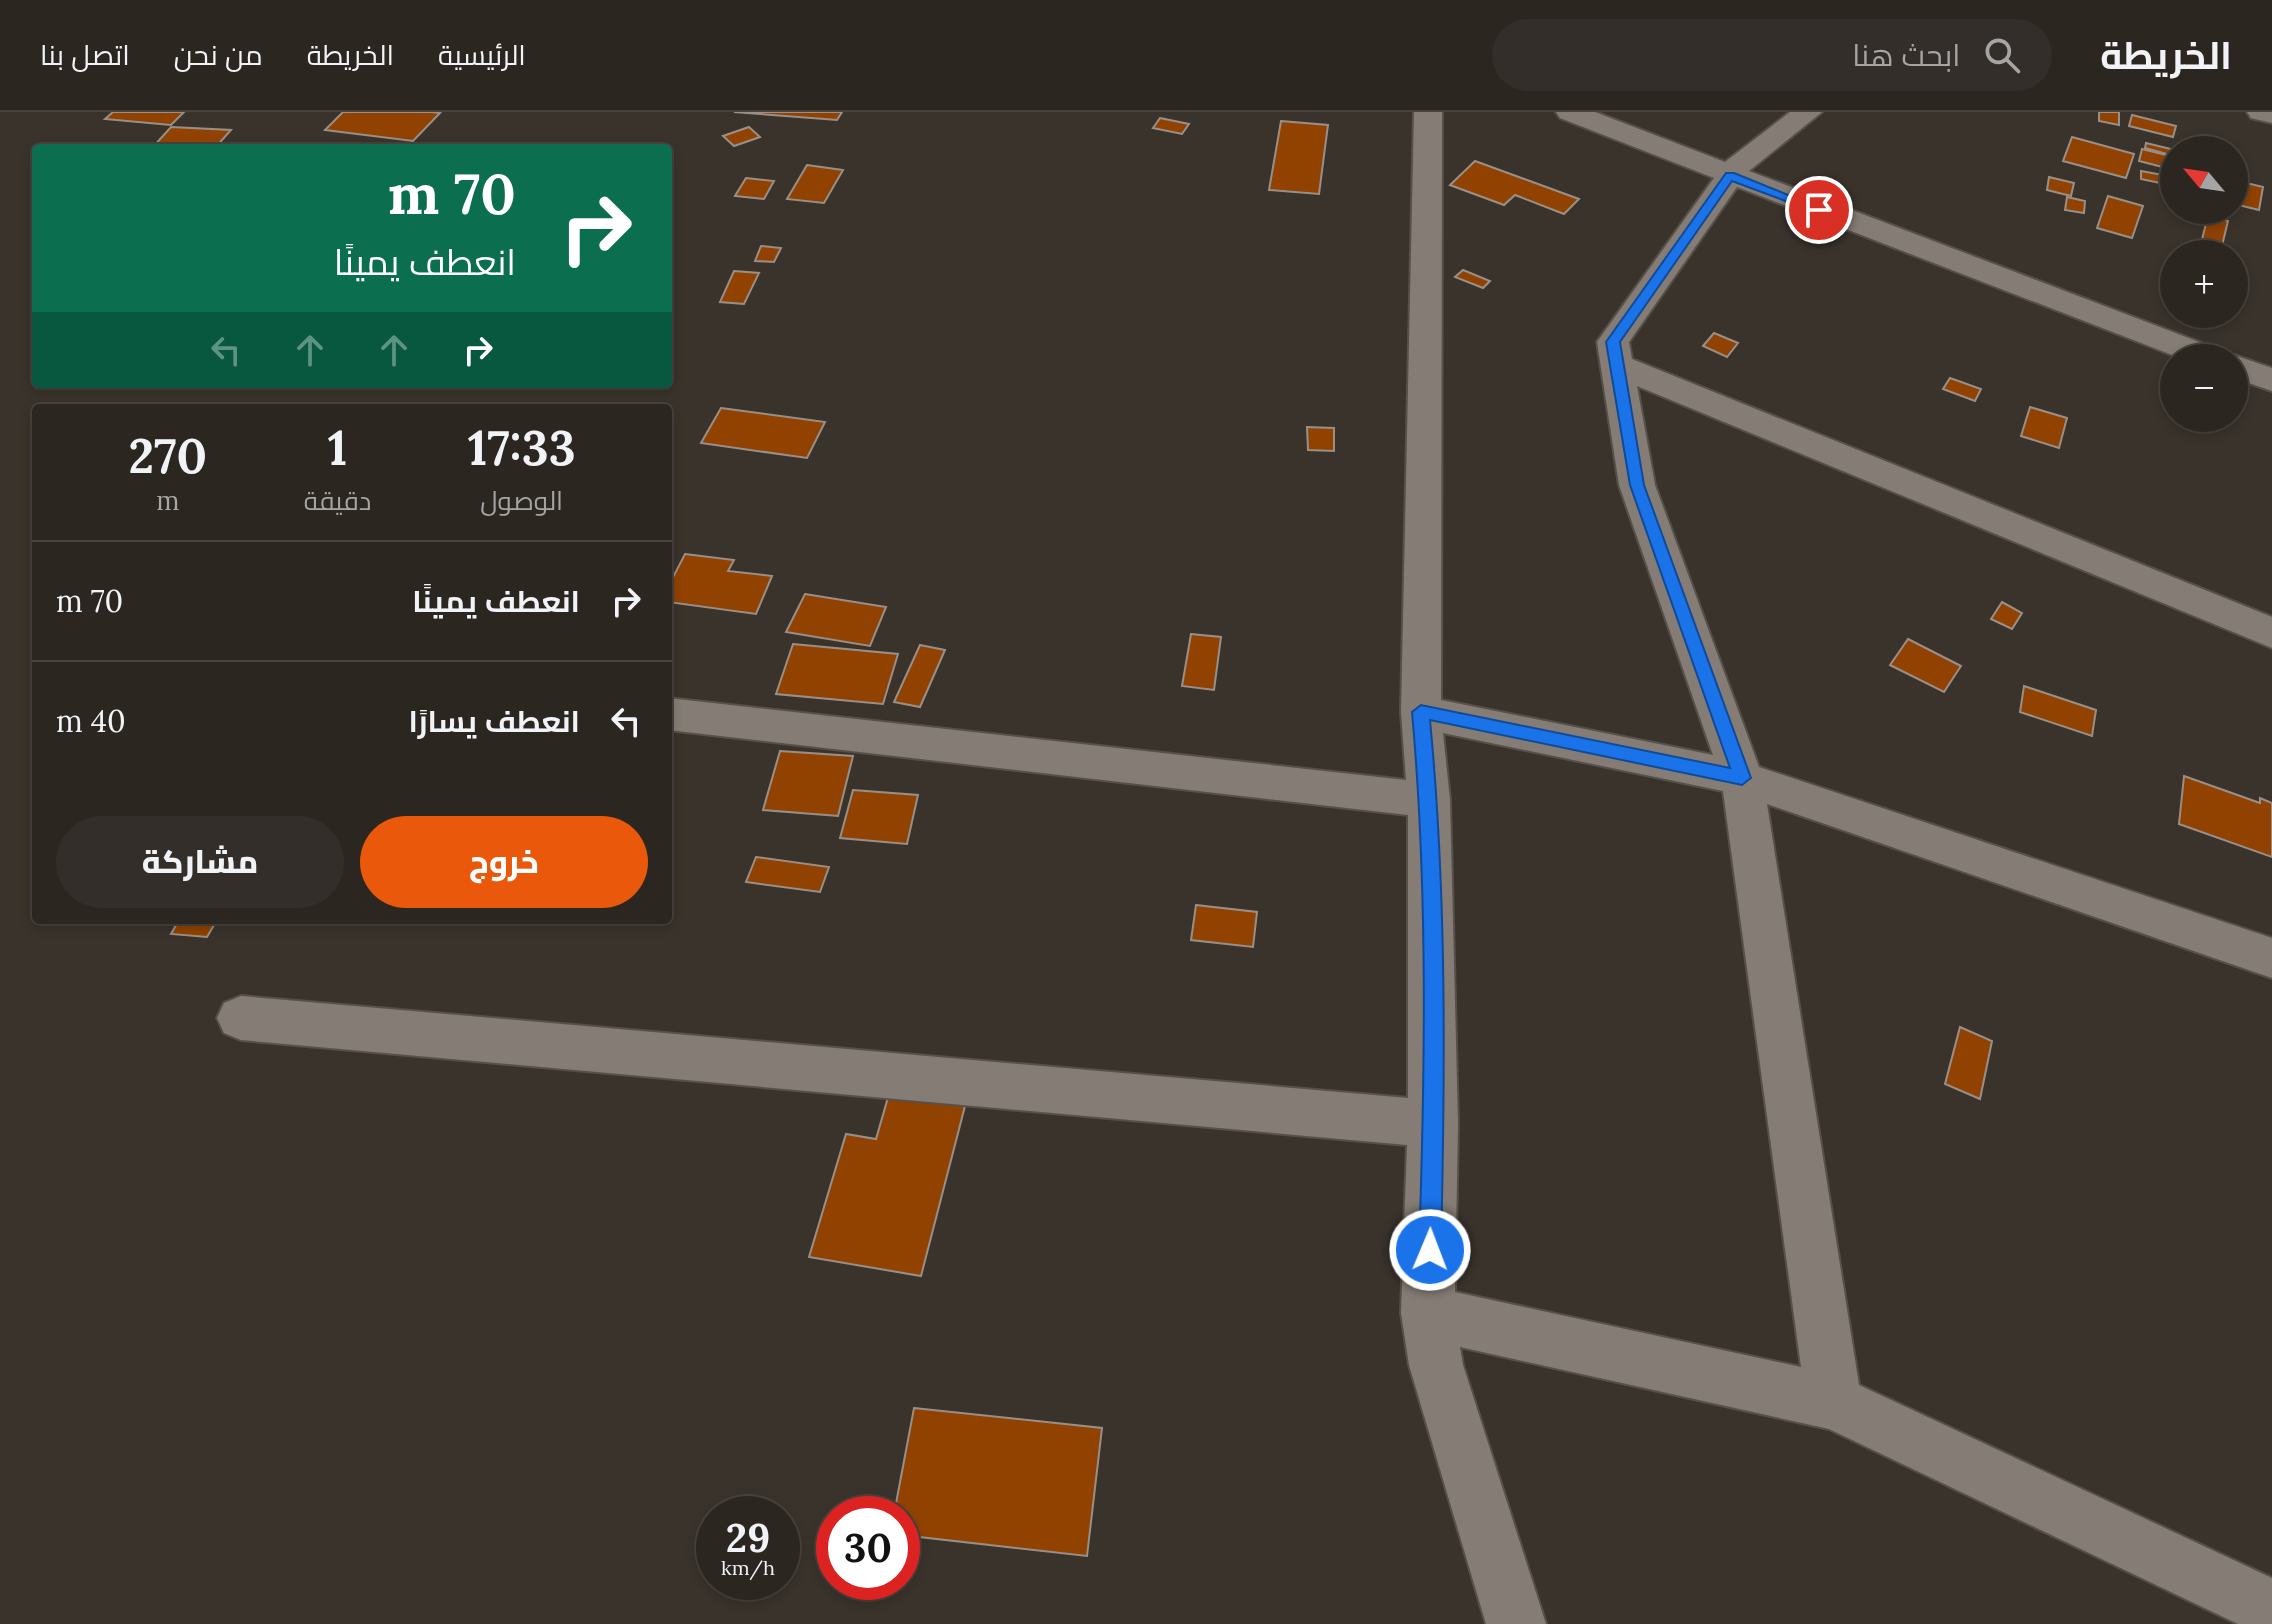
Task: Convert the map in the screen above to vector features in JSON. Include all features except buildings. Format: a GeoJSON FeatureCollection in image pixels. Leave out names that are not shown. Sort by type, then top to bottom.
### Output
{"type":"FeatureCollection","features":[{"type":"Feature","properties":{"kind":"street"},"geometry":{"type":"LineString","coordinates":[[1428,112],[1421,712],[1429,800],[1433,1124],[1428,1313],[1436,1365],[1516,1624]]}},
{"type":"Feature","properties":{"kind":"street"},"geometry":{"type":"LineString","coordinates":[[1570,112],[2174,344]]}},
{"type":"Feature","properties":{"kind":"street"},"geometry":{"type":"LineString","coordinates":[[1808,112],[1736,167],[1613,342],[1637,485],[1742,778],[1834,1402]]}},
{"type":"Feature","properties":{"kind":"street"},"geometry":{"type":"LineString","coordinates":[[2261,112],[2272,115]]}},
{"type":"Feature","properties":{"kind":"street"},"geometry":{"type":"LineString","coordinates":[[1617,365],[2272,633]]}},
{"type":"Feature","properties":{"kind":"street"},"geometry":{"type":"LineString","coordinates":[[2248,371],[2272,380]]}},
{"type":"Feature","properties":{"kind":"street"},"geometry":{"type":"LineString","coordinates":[[1421,712],[1742,778],[2272,958]]}},
{"type":"Feature","properties":{"kind":"street"},"geometry":{"type":"LineString","coordinates":[[672,714],[1429,800]]}},
{"type":"Feature","properties":{"kind":"street"},"geometry":{"type":"LineString","coordinates":[[241,1018],[1433,1124]]}},
{"type":"Feature","properties":{"kind":"street"},"geometry":{"type":"LineString","coordinates":[[1428,1313],[1834,1402],[2272,1609]]}},
{"type":"Feature","properties":{"kind":"route"},"geometry":{"type":"LineString","coordinates":[[1430,1250],[1433,1124],[1429,800],[1421,712],[1742,778],[1637,485],[1613,342],[1730,175],[1819,210]]}}]}
